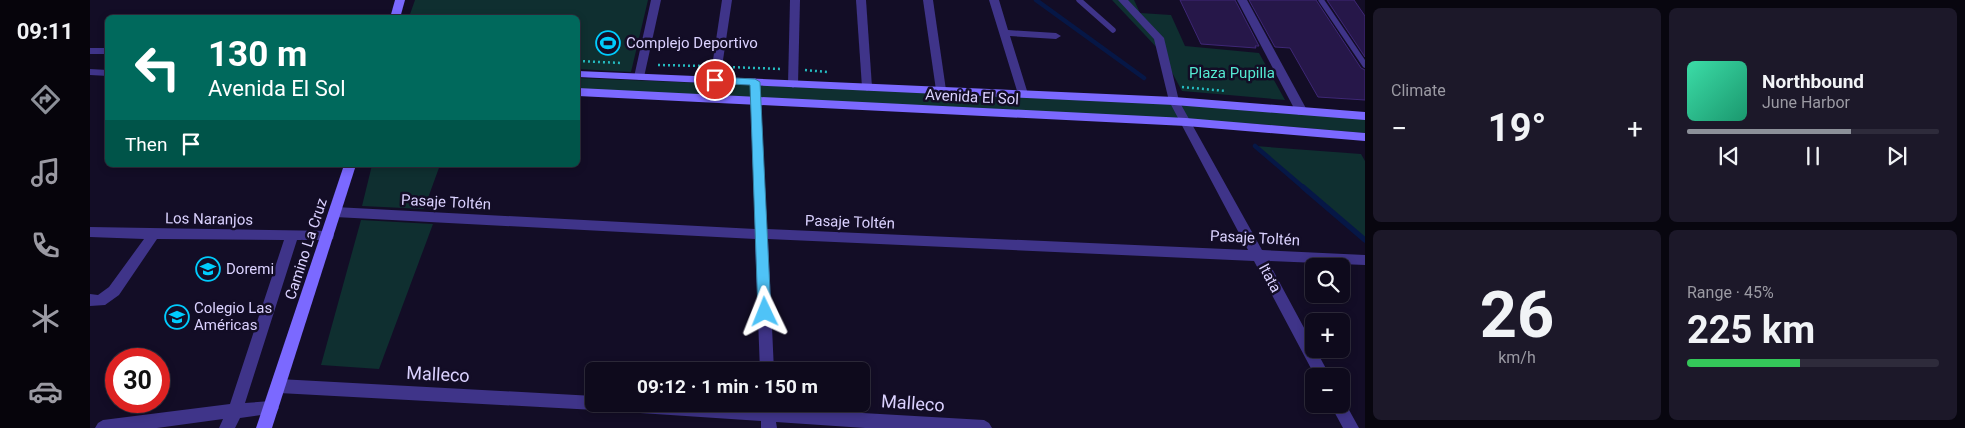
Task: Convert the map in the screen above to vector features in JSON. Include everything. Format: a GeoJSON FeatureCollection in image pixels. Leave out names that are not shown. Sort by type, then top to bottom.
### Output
{"type":"FeatureCollection","features":[{"type":"Feature","properties":{"kind":"main road"},"geometry":{"type":"LineString","coordinates":[[396,15],[400,0]]}},
{"type":"Feature","properties":{"kind":"main road","name":"Avenida El Sol"},"geometry":{"type":"LineString","coordinates":[[580,74],[1174,101],[1365,116]]}},
{"type":"Feature","properties":{"kind":"main road","name":"Avenida El Sol"},"geometry":{"type":"LineString","coordinates":[[580,92],[1186,122],[1365,137]]}},
{"type":"Feature","properties":{"kind":"main road","name":"Camino La Cruz"},"geometry":{"type":"LineString","coordinates":[[264,428],[349,167]]}},
{"type":"Feature","properties":{"kind":"street"},"geometry":{"type":"LineString","coordinates":[[639,77],[656,0]]}},
{"type":"Feature","properties":{"kind":"street"},"geometry":{"type":"LineString","coordinates":[[715,80],[727,0]]}},
{"type":"Feature","properties":{"kind":"street"},"geometry":{"type":"LineString","coordinates":[[793,84],[795,0]]}},
{"type":"Feature","properties":{"kind":"street"},"geometry":{"type":"LineString","coordinates":[[861,0],[867,87]]}},
{"type":"Feature","properties":{"kind":"street"},"geometry":{"type":"LineString","coordinates":[[928,0],[941,90]]}},
{"type":"Feature","properties":{"kind":"street"},"geometry":{"type":"LineString","coordinates":[[994,0],[1023,94]]}},
{"type":"Feature","properties":{"kind":"street","name":"Itata"},"geometry":{"type":"LineString","coordinates":[[1123,0],[1158,38],[1174,101],[1319,368]]}},
{"type":"Feature","properties":{"kind":"street"},"geometry":{"type":"LineString","coordinates":[[1242,0],[1302,112]]}},
{"type":"Feature","properties":{"kind":"street"},"geometry":{"type":"LineString","coordinates":[[1005,33],[1056,36]]}},
{"type":"Feature","properties":{"kind":"street"},"geometry":{"type":"LineString","coordinates":[[90,72],[105,73]]}},
{"type":"Feature","properties":{"kind":"street"},"geometry":{"type":"LineString","coordinates":[[755,82],[767,362]]}},
{"type":"Feature","properties":{"kind":"street","name":"Pasaje Toltén"},"geometry":{"type":"LineString","coordinates":[[334,212],[762,234],[1365,260]]}},
{"type":"Feature","properties":{"kind":"street","name":"Los Naranjos"},"geometry":{"type":"LineString","coordinates":[[90,232],[328,235]]}},
{"type":"Feature","properties":{"kind":"street"},"geometry":{"type":"LineString","coordinates":[[90,300],[100,301],[114,291],[154,234]]}},
{"type":"Feature","properties":{"kind":"street"},"geometry":{"type":"LineString","coordinates":[[227,428],[292,235]]}},
{"type":"Feature","properties":{"kind":"street","name":"Malleco"},"geometry":{"type":"LineString","coordinates":[[279,386],[585,403]]}},
{"type":"Feature","properties":{"kind":"street"},"geometry":{"type":"LineString","coordinates":[[103,428],[271,408]]}},
{"type":"Feature","properties":{"kind":"street","name":"Malleco"},"geometry":{"type":"LineString","coordinates":[[723,412],[984,428]]}},
{"type":"Feature","properties":{"kind":"street"},"geometry":{"type":"LineString","coordinates":[[1343,413],[1351,428]]}},
{"type":"Feature","properties":{"kind":"lane"},"geometry":{"type":"LineString","coordinates":[[1079,0],[1113,30]]}},
{"type":"Feature","properties":{"kind":"lane"},"geometry":{"type":"LineString","coordinates":[[1321,0],[1365,65]]}},
{"type":"Feature","properties":{"kind":"green space","name":"Complejo Deportivo"},"geometry":{"type":"Polygon","coordinates":[[[415,0],[648,0],[631,72],[580,69],[580,15],[410,15],[415,0]]]}},
{"type":"Feature","properties":{"kind":"green space","name":"Plaza Pupilla"},"geometry":{"type":"Polygon","coordinates":[[[1112,0],[1134,0],[1140,13],[1171,15],[1185,46],[1259,53],[1285,100],[1182,91],[1161,52],[1112,0]]]}},
{"type":"Feature","properties":{"kind":"green space"},"geometry":{"type":"Polygon","coordinates":[[[580,78],[1191,103],[1365,117],[1365,133],[1257,124],[580,89],[580,78]]]}},
{"type":"Feature","properties":{"kind":"green space"},"geometry":{"type":"Polygon","coordinates":[[[1255,146],[1361,154],[1365,161],[1365,240],[1255,146]]]}},
{"type":"Feature","properties":{"kind":"green space"},"geometry":{"type":"Polygon","coordinates":[[[372,167],[439,167],[424,209],[362,206],[372,167]]]}},
{"type":"Feature","properties":{"kind":"green space"},"geometry":{"type":"Polygon","coordinates":[[[361,220],[433,224],[379,369],[321,365],[361,220]]]}},
{"type":"Feature","properties":{"kind":"building"},"geometry":{"type":"Polygon","coordinates":[[[1180,0],[1235,0],[1259,46],[1255,46],[1256,48],[1201,44],[1180,0]]]}},
{"type":"Feature","properties":{"kind":"building"},"geometry":{"type":"Polygon","coordinates":[[[1249,0],[1316,0],[1361,68],[1365,70],[1365,100],[1318,97],[1290,48],[1275,47],[1249,0]]]}},
{"type":"Feature","properties":{"kind":"building"},"geometry":{"type":"Polygon","coordinates":[[[1327,0],[1354,0],[1365,16],[1365,57],[1327,0]]]}},
{"type":"Feature","properties":{"kind":"waterway"},"geometry":{"type":"LineString","coordinates":[[1036,0],[1144,78]]}},
{"type":"Feature","properties":{"kind":"waterway"},"geometry":{"type":"LineString","coordinates":[[1255,146],[1304,188]]}},
{"type":"Feature","properties":{"kind":"waterway"},"geometry":{"type":"LineString","coordinates":[[1303,187],[1365,240]]}},
{"type":"Feature","properties":{"kind":"place","name":"Complejo Deportivo"},"geometry":{"type":"Point","coordinates":[608,43]}},
{"type":"Feature","properties":{"kind":"place","name":"Doremi"},"geometry":{"type":"Point","coordinates":[208,269]}},
{"type":"Feature","properties":{"kind":"place","name":"Colegio Las Américas"},"geometry":{"type":"Point","coordinates":[177,317]}},
{"type":"Feature","properties":{"kind":"route"},"geometry":{"type":"LineString","coordinates":[[715,80],[755,82],[765,312]]}}]}
